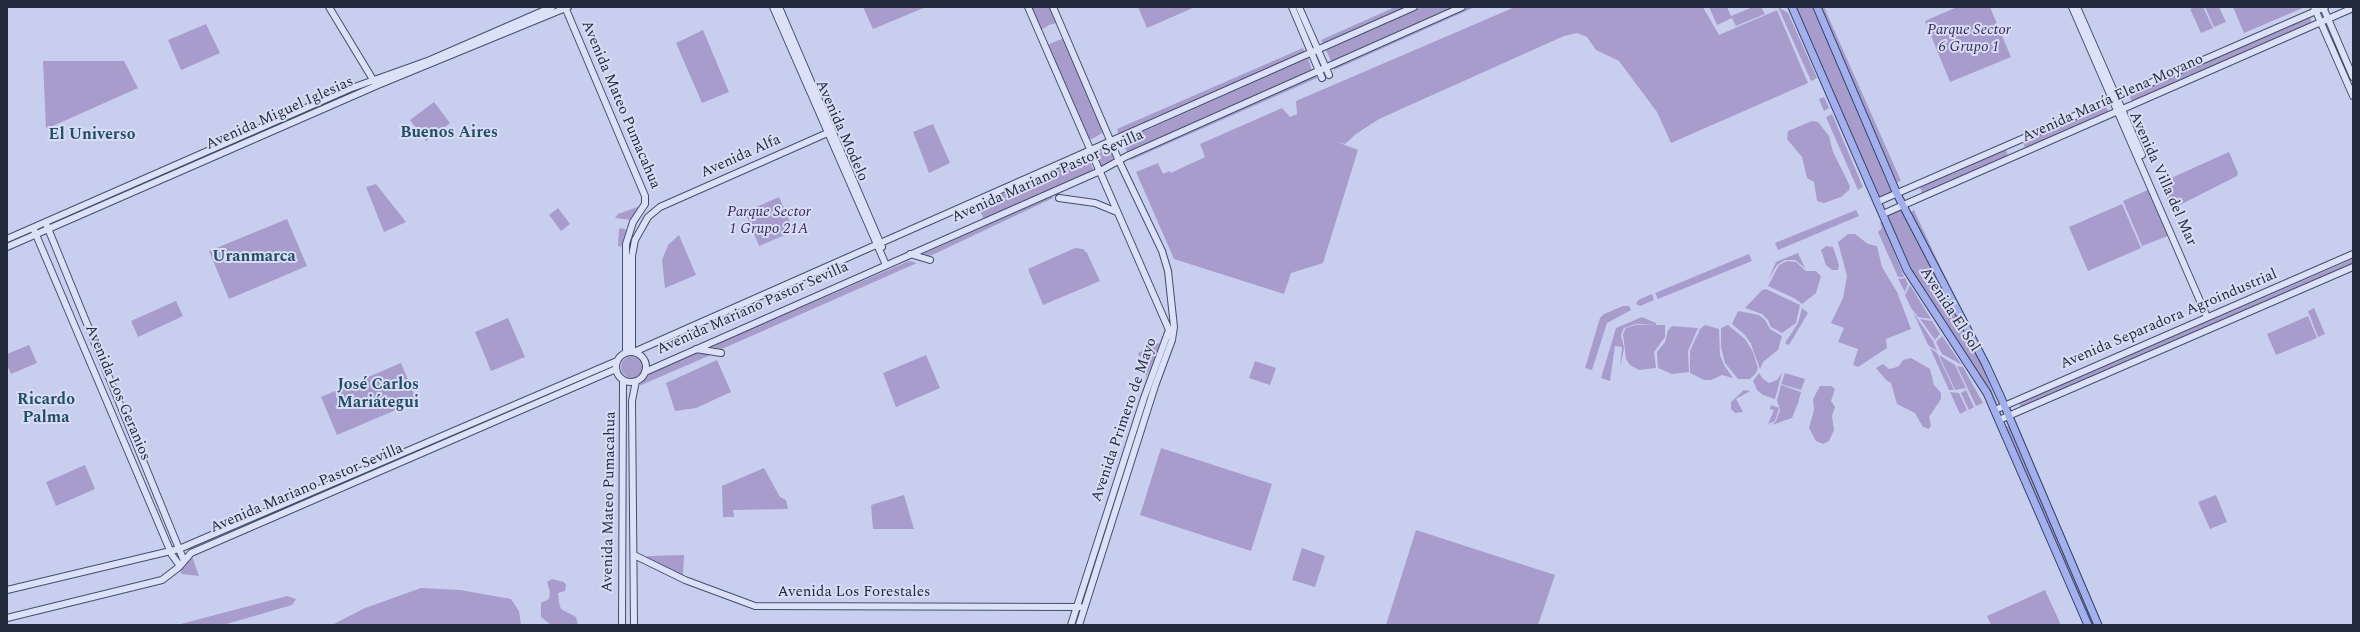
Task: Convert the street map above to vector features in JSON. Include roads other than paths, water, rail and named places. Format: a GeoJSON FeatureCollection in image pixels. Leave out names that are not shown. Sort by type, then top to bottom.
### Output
{"type":"FeatureCollection","features":[{"type":"Feature","properties":{"kind":"main road","name":"Avenida El Sol"},"geometry":{"type":"LineString","coordinates":[[1792,7],[1911,278],[1983,386],[1995,410],[2088,625]]}},
{"type":"Feature","properties":{"kind":"main road","name":"Avenida El Sol"},"geometry":{"type":"LineString","coordinates":[[1817,7],[1902,205],[1986,365],[2098,625]]}},
{"type":"Feature","properties":{"kind":"street"},"geometry":{"type":"LineString","coordinates":[[329,7],[372,82],[378,85]]}},
{"type":"Feature","properties":{"kind":"street","name":"Avenida Miguel Iglesias"},"geometry":{"type":"LineString","coordinates":[[7,247],[46,222],[349,89],[430,60],[552,7]]}},
{"type":"Feature","properties":{"kind":"street","name":"Avenida Miguel Iglesias"},"geometry":{"type":"LineString","coordinates":[[7,239],[34,231],[48,229],[378,85],[440,61],[566,7]]}},
{"type":"Feature","properties":{"kind":"street","name":"Avenida Mateo Pumacahua"},"geometry":{"type":"LineString","coordinates":[[566,7],[645,196],[645,204],[633,222],[626,244],[631,353]]}},
{"type":"Feature","properties":{"kind":"street","name":"Avenida Modelo"},"geometry":{"type":"LineString","coordinates":[[773,7],[830,132],[887,264]]}},
{"type":"Feature","properties":{"kind":"street","name":"Avenida Modelo"},"geometry":{"type":"LineString","coordinates":[[779,7],[830,132]]}},
{"type":"Feature","properties":{"kind":"street","name":"Avenida Primero de Mayo"},"geometry":{"type":"LineString","coordinates":[[1028,7],[1169,330],[1144,398],[1071,625]]}},
{"type":"Feature","properties":{"kind":"street","name":"Avenida Primero de Mayo"},"geometry":{"type":"LineString","coordinates":[[1053,7],[1112,141],[1119,161],[1166,262],[1173,334],[1079,625]]}},
{"type":"Feature","properties":{"kind":"street"},"geometry":{"type":"LineString","coordinates":[[1292,7],[1322,78]]}},
{"type":"Feature","properties":{"kind":"street"},"geometry":{"type":"LineString","coordinates":[[1299,7],[1329,75]]}},
{"type":"Feature","properties":{"kind":"street","name":"Avenida Mariano Pastor Sevilla"},"geometry":{"type":"LineString","coordinates":[[631,353],[1414,7]]}},
{"type":"Feature","properties":{"kind":"street","name":"Avenida Mariano Pastor Sevilla"},"geometry":{"type":"LineString","coordinates":[[645,372],[1100,171],[1325,67],[1462,7]]}},
{"type":"Feature","properties":{"kind":"street","name":"Avenida Villa del Mar"},"geometry":{"type":"LineString","coordinates":[[2072,7],[2115,99]]}},
{"type":"Feature","properties":{"kind":"street","name":"Avenida Villa del Mar"},"geometry":{"type":"LineString","coordinates":[[2077,7],[2119,109],[2209,317]]}},
{"type":"Feature","properties":{"kind":"street"},"geometry":{"type":"LineString","coordinates":[[2324,7],[2353,77]]}},
{"type":"Feature","properties":{"kind":"street","name":"Avenida María Elena Moyano"},"geometry":{"type":"LineString","coordinates":[[1877,202],[2115,99],[2315,9],[2324,7]]}},
{"type":"Feature","properties":{"kind":"street","name":"Avenida María Elena Moyano"},"geometry":{"type":"LineString","coordinates":[[1883,214],[2119,109],[2353,8]]}},
{"type":"Feature","properties":{"kind":"street"},"geometry":{"type":"LineString","coordinates":[[2315,9],[2353,96]]}},
{"type":"Feature","properties":{"kind":"street","name":"Avenida Alfa"},"geometry":{"type":"LineString","coordinates":[[660,207],[830,132]]}},
{"type":"Feature","properties":{"kind":"street"},"geometry":{"type":"LineString","coordinates":[[1059,198],[1095,203],[1117,212]]}},
{"type":"Feature","properties":{"kind":"street","name":"Avenida Mateo Pumacahua"},"geometry":{"type":"LineString","coordinates":[[631,353],[633,248],[645,220],[660,207]]}},
{"type":"Feature","properties":{"kind":"street","name":"Avenida Los Geranios"},"geometry":{"type":"LineString","coordinates":[[46,222],[174,536],[179,549],[182,564]]}},
{"type":"Feature","properties":{"kind":"street","name":"Avenida Los Geranios"},"geometry":{"type":"LineString","coordinates":[[34,231],[165,540],[170,551],[182,564]]}},
{"type":"Feature","properties":{"kind":"street"},"geometry":{"type":"LineString","coordinates":[[910,254],[930,260]]}},
{"type":"Feature","properties":{"kind":"street","name":"Avenida Separadora Agroindustrial"},"geometry":{"type":"LineString","coordinates":[[1995,410],[2353,254]]}},
{"type":"Feature","properties":{"kind":"street","name":"Avenida Separadora Agroindustrial"},"geometry":{"type":"LineString","coordinates":[[1999,420],[2353,267]]}},
{"type":"Feature","properties":{"kind":"street"},"geometry":{"type":"LineString","coordinates":[[696,349],[721,353]]}},
{"type":"Feature","properties":{"kind":"street"},"geometry":{"type":"LineString","coordinates":[[631,353],[643,359],[645,372],[636,381],[623,380],[616,369],[618,361],[631,353]]}},
{"type":"Feature","properties":{"kind":"street","name":"Avenida Mariano Pastor Sevilla"},"geometry":{"type":"LineString","coordinates":[[7,590],[179,549],[618,361]]}},
{"type":"Feature","properties":{"kind":"street","name":"Avenida Mariano Pastor Sevilla"},"geometry":{"type":"LineString","coordinates":[[7,618],[162,580],[182,564],[191,553],[616,369]]}},
{"type":"Feature","properties":{"kind":"street","name":"Avenida Mateo Pumacahua"},"geometry":{"type":"LineString","coordinates":[[622,625],[623,380]]}},
{"type":"Feature","properties":{"kind":"street","name":"Avenida Mateo Pumacahua"},"geometry":{"type":"LineString","coordinates":[[634,625],[632,401],[636,381]]}},
{"type":"Feature","properties":{"kind":"street"},"geometry":{"type":"LineString","coordinates":[[165,540],[174,536]]}},
{"type":"Feature","properties":{"kind":"street","name":"Avenida Los Forestales"},"geometry":{"type":"LineString","coordinates":[[634,555],[685,580],[755,606],[1077,606],[1084,608]]}},
{"type":"Feature","properties":{"kind":"district","name":"Buenos Aires"},"geometry":{"type":"Point","coordinates":[449,134]}},
{"type":"Feature","properties":{"kind":"district","name":"El Universo"},"geometry":{"type":"Point","coordinates":[92,136]}},
{"type":"Feature","properties":{"kind":"district","name":"Uranmarca"},"geometry":{"type":"Point","coordinates":[254,258]}},
{"type":"Feature","properties":{"kind":"district","name":"José Carlos Mariátegui"},"geometry":{"type":"Point","coordinates":[378,395]}},
{"type":"Feature","properties":{"kind":"district","name":"Ricardo Palma"},"geometry":{"type":"Point","coordinates":[46,410]}},
{"type":"Feature","properties":{"kind":"park label","name":"Parque Sector 6 Grupo 1"},"geometry":{"type":"Point","coordinates":[1969,40]}},
{"type":"Feature","properties":{"kind":"park label","name":"Parque Sector 1 Grupo 21A"},"geometry":{"type":"Point","coordinates":[769,222]}}]}
